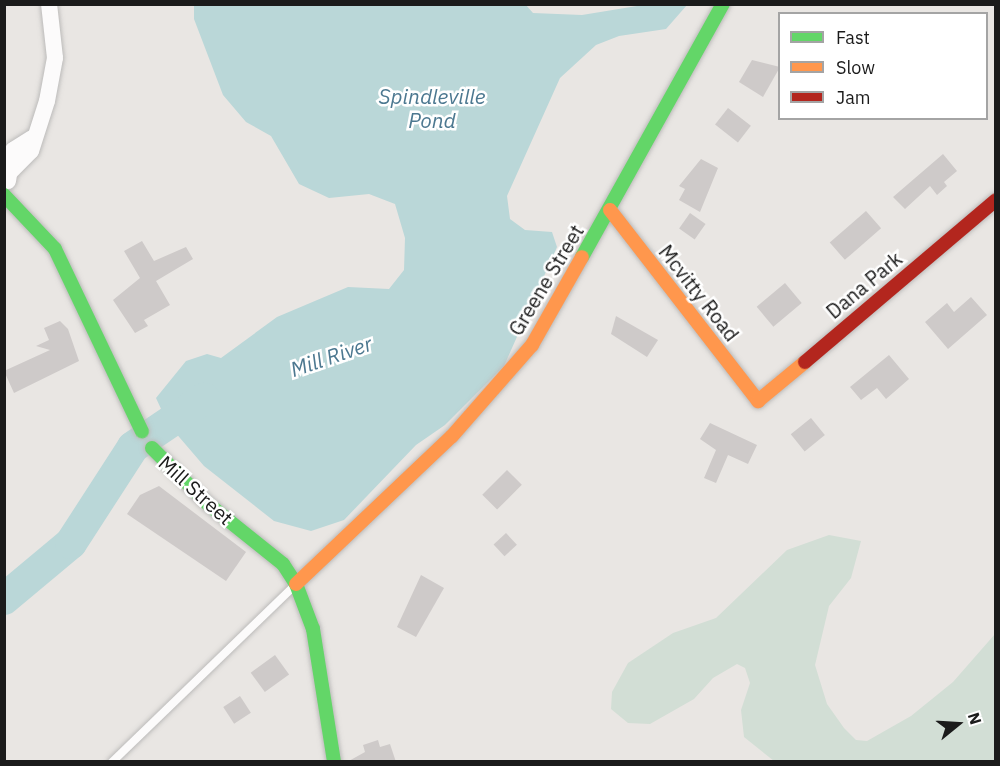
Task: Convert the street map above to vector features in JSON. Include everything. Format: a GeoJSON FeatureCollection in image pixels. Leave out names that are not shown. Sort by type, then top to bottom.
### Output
{"type":"FeatureCollection","features":[{"type":"Feature","properties":{"kind":"street"},"geometry":{"type":"LineString","coordinates":[[4,193],[12,171],[31,151],[32,138],[47,102],[55,58],[48,4]]}},
{"type":"Feature","properties":{"kind":"street","name":"Greene Street"},"geometry":{"type":"LineString","coordinates":[[296,584],[504,379],[551,317],[723,4]]}},
{"type":"Feature","properties":{"kind":"street","name":"Mill Street"},"geometry":{"type":"LineString","coordinates":[[4,193],[54,249],[152,448],[208,504],[283,564],[296,584],[313,629],[334,762]]}},
{"type":"Feature","properties":{"kind":"street","name":"Dana Park"},"geometry":{"type":"LineString","coordinates":[[758,401],[996,200]]}},
{"type":"Feature","properties":{"kind":"street","name":"Mcvitty Road"},"geometry":{"type":"LineString","coordinates":[[610,210],[758,401]]}},
{"type":"Feature","properties":{"kind":"lane"},"geometry":{"type":"LineString","coordinates":[[112,762],[296,584]]}},
{"type":"Feature","properties":{"kind":"shaded area"},"geometry":{"type":"Polygon","coordinates":[[[829,535],[861,541],[851,578],[829,606],[815,665],[827,704],[844,728],[856,740],[867,741],[911,716],[953,682],[995,634],[995,761],[774,761],[744,737],[741,710],[750,683],[745,668],[737,664],[713,678],[694,699],[650,724],[628,723],[611,709],[612,692],[628,663],[673,633],[716,618],[787,550],[829,535]]]}},
{"type":"Feature","properties":{"kind":"water","name":"Spindleville Pond"},"geometry":{"type":"Polygon","coordinates":[[[525,4],[533,13],[582,15],[643,5],[687,5],[666,29],[619,36],[596,45],[560,78],[507,196],[510,219],[525,230],[552,232],[557,247],[504,366],[445,425],[416,445],[344,520],[311,531],[274,521],[204,466],[168,424],[156,398],[186,361],[207,354],[221,358],[277,317],[348,287],[389,289],[404,270],[405,238],[395,204],[369,194],[329,198],[299,184],[271,136],[246,122],[223,95],[194,19],[194,5],[525,4]]]}},
{"type":"Feature","properties":{"kind":"building"},"geometry":{"type":"Polygon","coordinates":[[[752,60],[778,66],[763,97],[739,82],[752,60]]]}},
{"type":"Feature","properties":{"kind":"building"},"geometry":{"type":"Polygon","coordinates":[[[728,108],[751,126],[738,142],[715,125],[728,108]]]}},
{"type":"Feature","properties":{"kind":"building"},"geometry":{"type":"Polygon","coordinates":[[[943,154],[957,171],[944,182],[947,186],[937,195],[930,186],[905,209],[893,197],[943,154]]]}},
{"type":"Feature","properties":{"kind":"building"},"geometry":{"type":"Polygon","coordinates":[[[701,159],[718,168],[700,212],[679,200],[685,189],[679,186],[701,159]]]}},
{"type":"Feature","properties":{"kind":"building"},"geometry":{"type":"Polygon","coordinates":[[[866,211],[881,228],[845,260],[830,242],[866,211]]]}},
{"type":"Feature","properties":{"kind":"building"},"geometry":{"type":"Polygon","coordinates":[[[690,213],[706,224],[695,239],[679,229],[690,213]]]}},
{"type":"Feature","properties":{"kind":"building"},"geometry":{"type":"Polygon","coordinates":[[[142,241],[154,261],[186,247],[193,259],[156,281],[170,305],[144,320],[148,326],[135,333],[113,300],[140,278],[124,251],[142,241]]]}},
{"type":"Feature","properties":{"kind":"building"},"geometry":{"type":"Polygon","coordinates":[[[785,283],[802,303],[773,327],[757,307],[785,283]]]}},
{"type":"Feature","properties":{"kind":"building"},"geometry":{"type":"Polygon","coordinates":[[[971,297],[987,315],[948,349],[925,322],[947,303],[954,312],[971,297]]]}},
{"type":"Feature","properties":{"kind":"building"},"geometry":{"type":"Polygon","coordinates":[[[616,316],[658,340],[647,357],[611,334],[616,316]]]}},
{"type":"Feature","properties":{"kind":"building"},"geometry":{"type":"Polygon","coordinates":[[[60,321],[68,329],[79,361],[14,393],[4,371],[50,350],[36,346],[49,340],[44,328],[60,321]]]}},
{"type":"Feature","properties":{"kind":"building"},"geometry":{"type":"Polygon","coordinates":[[[889,355],[909,379],[886,399],[877,388],[861,400],[850,387],[889,355]]]}},
{"type":"Feature","properties":{"kind":"building"},"geometry":{"type":"Polygon","coordinates":[[[811,418],[825,435],[805,451],[791,434],[811,418]]]}},
{"type":"Feature","properties":{"kind":"building"},"geometry":{"type":"Polygon","coordinates":[[[710,423],[757,445],[748,464],[728,455],[716,483],[704,478],[716,450],[700,439],[710,423]]]}},
{"type":"Feature","properties":{"kind":"building"},"geometry":{"type":"Polygon","coordinates":[[[507,470],[522,485],[497,510],[482,495],[507,470]]]}},
{"type":"Feature","properties":{"kind":"building"},"geometry":{"type":"Polygon","coordinates":[[[159,486],[246,552],[226,581],[127,514],[140,495],[159,486]]]}},
{"type":"Feature","properties":{"kind":"building"},"geometry":{"type":"Polygon","coordinates":[[[506,533],[517,545],[504,556],[494,545],[506,533]]]}},
{"type":"Feature","properties":{"kind":"building"},"geometry":{"type":"Polygon","coordinates":[[[421,575],[444,588],[416,637],[397,627],[421,575]]]}},
{"type":"Feature","properties":{"kind":"building"},"geometry":{"type":"Polygon","coordinates":[[[275,655],[289,674],[265,692],[251,673],[275,655]]]}},
{"type":"Feature","properties":{"kind":"building"},"geometry":{"type":"Polygon","coordinates":[[[240,696],[251,713],[234,724],[223,707],[240,696]]]}},
{"type":"Feature","properties":{"kind":"building"},"geometry":{"type":"Polygon","coordinates":[[[378,740],[380,747],[390,744],[396,762],[347,762],[365,752],[363,745],[378,740]]]}},
{"type":"Feature","properties":{"kind":"waterway","name":"Mill River"},"geometry":{"type":"LineString","coordinates":[[4,599],[71,543],[133,447],[204,399]]}},
{"type":"Feature","properties":{"kind":"traffic: fast"},"geometry":{"type":"LineString","coordinates":[[582,257],[723,4]]}},
{"type":"Feature","properties":{"kind":"traffic: fast"},"geometry":{"type":"LineString","coordinates":[[4,195],[55,249],[142,431]]}},
{"type":"Feature","properties":{"kind":"traffic: fast"},"geometry":{"type":"LineString","coordinates":[[152,448],[208,504],[283,564],[296,584],[313,629],[334,762]]}},
{"type":"Feature","properties":{"kind":"traffic: slow"},"geometry":{"type":"LineString","coordinates":[[610,210],[758,401],[805,362]]}},
{"type":"Feature","properties":{"kind":"traffic: slow"},"geometry":{"type":"LineString","coordinates":[[296,584],[452,436],[532,345],[582,257]]}},
{"type":"Feature","properties":{"kind":"traffic: jam"},"geometry":{"type":"LineString","coordinates":[[805,362],[996,200]]}}]}
